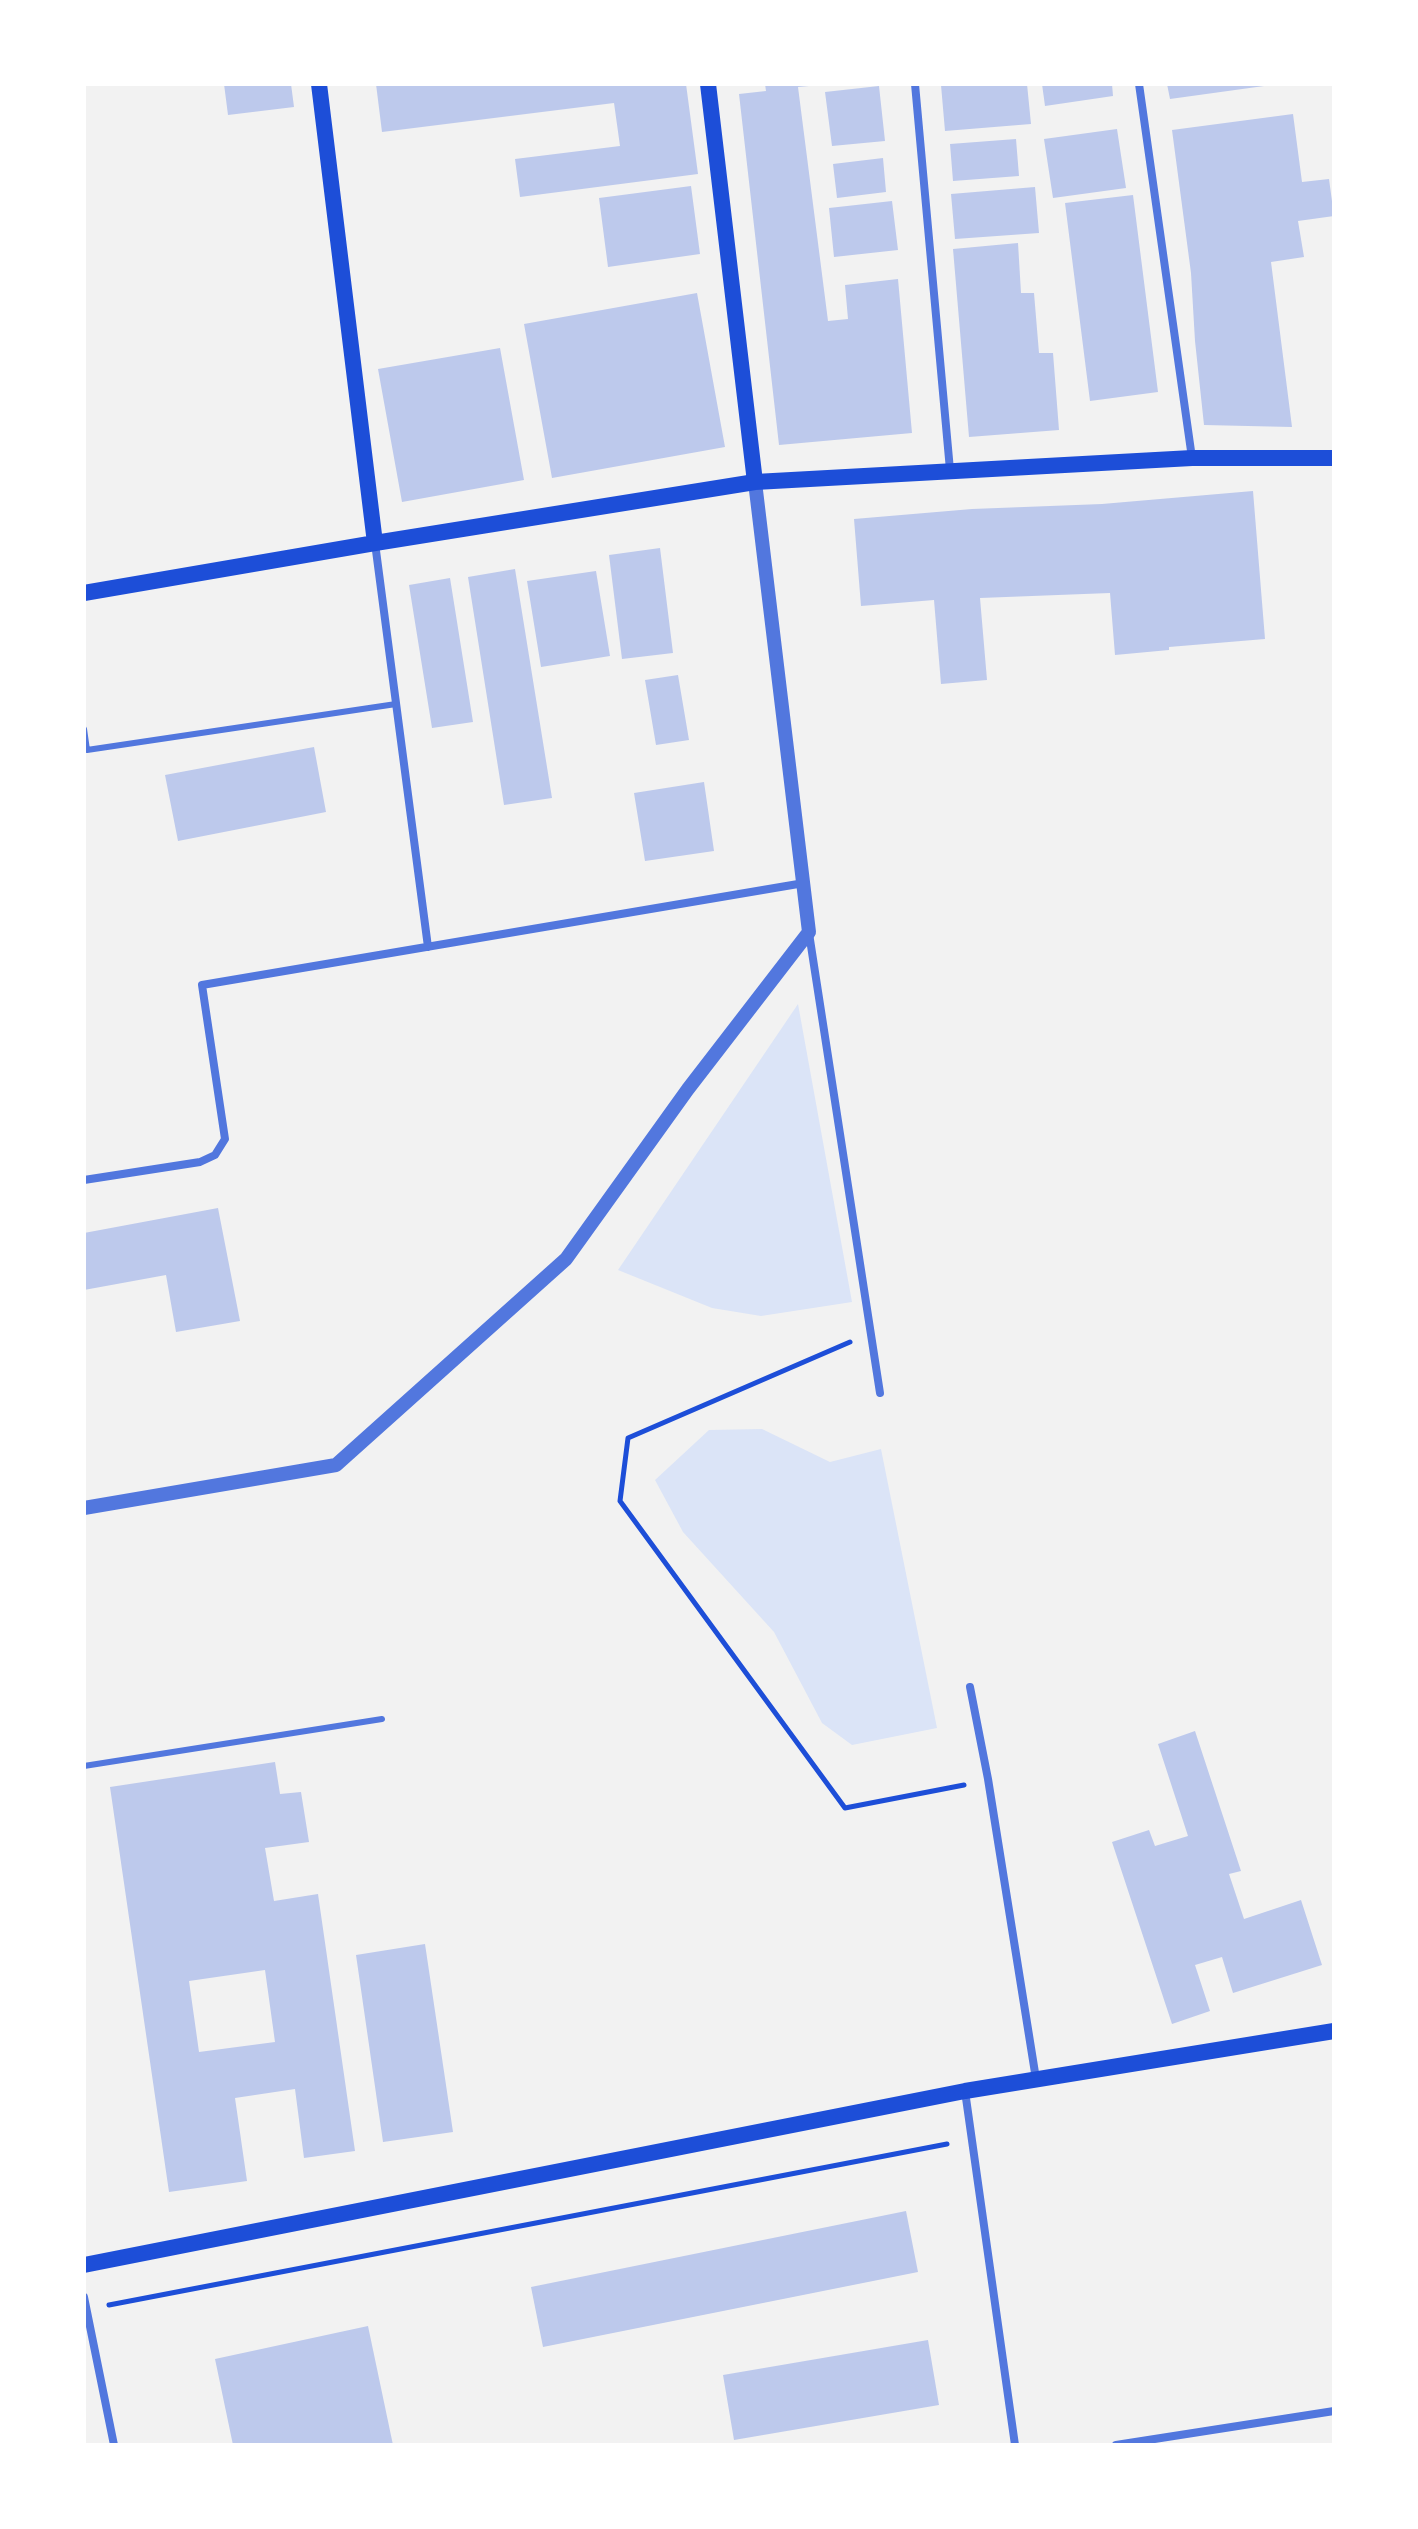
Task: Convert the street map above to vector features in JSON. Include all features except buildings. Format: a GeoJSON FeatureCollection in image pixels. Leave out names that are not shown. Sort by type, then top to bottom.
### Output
{"type":"FeatureCollection","features":[{"type":"Feature","properties":{"kind":"main road"},"geometry":{"type":"LineString","coordinates":[[319,84],[375,543]]}},
{"type":"Feature","properties":{"kind":"main road"},"geometry":{"type":"LineString","coordinates":[[708,84],[755,482]]}},
{"type":"Feature","properties":{"kind":"main road"},"geometry":{"type":"LineString","coordinates":[[84,593],[755,482],[1192,458],[1334,458]]}},
{"type":"Feature","properties":{"kind":"main road"},"geometry":{"type":"LineString","coordinates":[[84,2265],[965,2091],[1334,2031]]}},
{"type":"Feature","properties":{"kind":"street"},"geometry":{"type":"LineString","coordinates":[[915,84],[950,470]]}},
{"type":"Feature","properties":{"kind":"street"},"geometry":{"type":"LineString","coordinates":[[1139,84],[1192,458]]}},
{"type":"Feature","properties":{"kind":"street"},"geometry":{"type":"LineString","coordinates":[[755,482],[809,932],[880,1393]]}},
{"type":"Feature","properties":{"kind":"street"},"geometry":{"type":"LineString","coordinates":[[375,543],[428,947]]}},
{"type":"Feature","properties":{"kind":"street"},"geometry":{"type":"LineString","coordinates":[[84,1180],[200,1162],[215,1155],[225,1139],[202,985],[804,883]]}},
{"type":"Feature","properties":{"kind":"street"},"geometry":{"type":"LineString","coordinates":[[84,1508],[336,1465],[566,1259],[688,1089],[809,932]]}},
{"type":"Feature","properties":{"kind":"street"},"geometry":{"type":"LineString","coordinates":[[970,1687],[988,1779],[1036,2079]]}},
{"type":"Feature","properties":{"kind":"street"},"geometry":{"type":"LineString","coordinates":[[965,2091],[1015,2445]]}},
{"type":"Feature","properties":{"kind":"street"},"geometry":{"type":"LineString","coordinates":[[84,2297],[114,2445]]}},
{"type":"Feature","properties":{"kind":"street"},"geometry":{"type":"LineString","coordinates":[[1116,2445],[1334,2411]]}},
{"type":"Feature","properties":{"kind":"lane"},"geometry":{"type":"LineString","coordinates":[[84,729],[87,750],[396,704]]}},
{"type":"Feature","properties":{"kind":"lane"},"geometry":{"type":"LineString","coordinates":[[84,1766],[382,1719]]}},
{"type":"Feature","properties":{"kind":"path"},"geometry":{"type":"LineString","coordinates":[[869,1334],[628,1438],[620,1501],[845,1808],[988,1779]]}},
{"type":"Feature","properties":{"kind":"path"},"geometry":{"type":"LineString","coordinates":[[87,2309],[972,2139]]}},
{"type":"Feature","properties":{"kind":"shaded area"},"geometry":{"type":"Polygon","coordinates":[[[798,1004],[852,1302],[761,1316],[712,1308],[618,1270],[798,1004]]]}},
{"type":"Feature","properties":{"kind":"shaded area"},"geometry":{"type":"Polygon","coordinates":[[[762,1429],[830,1462],[881,1449],[937,1728],[852,1745],[822,1723],[774,1632],[683,1532],[655,1480],[709,1430],[762,1429]]]}}]}
